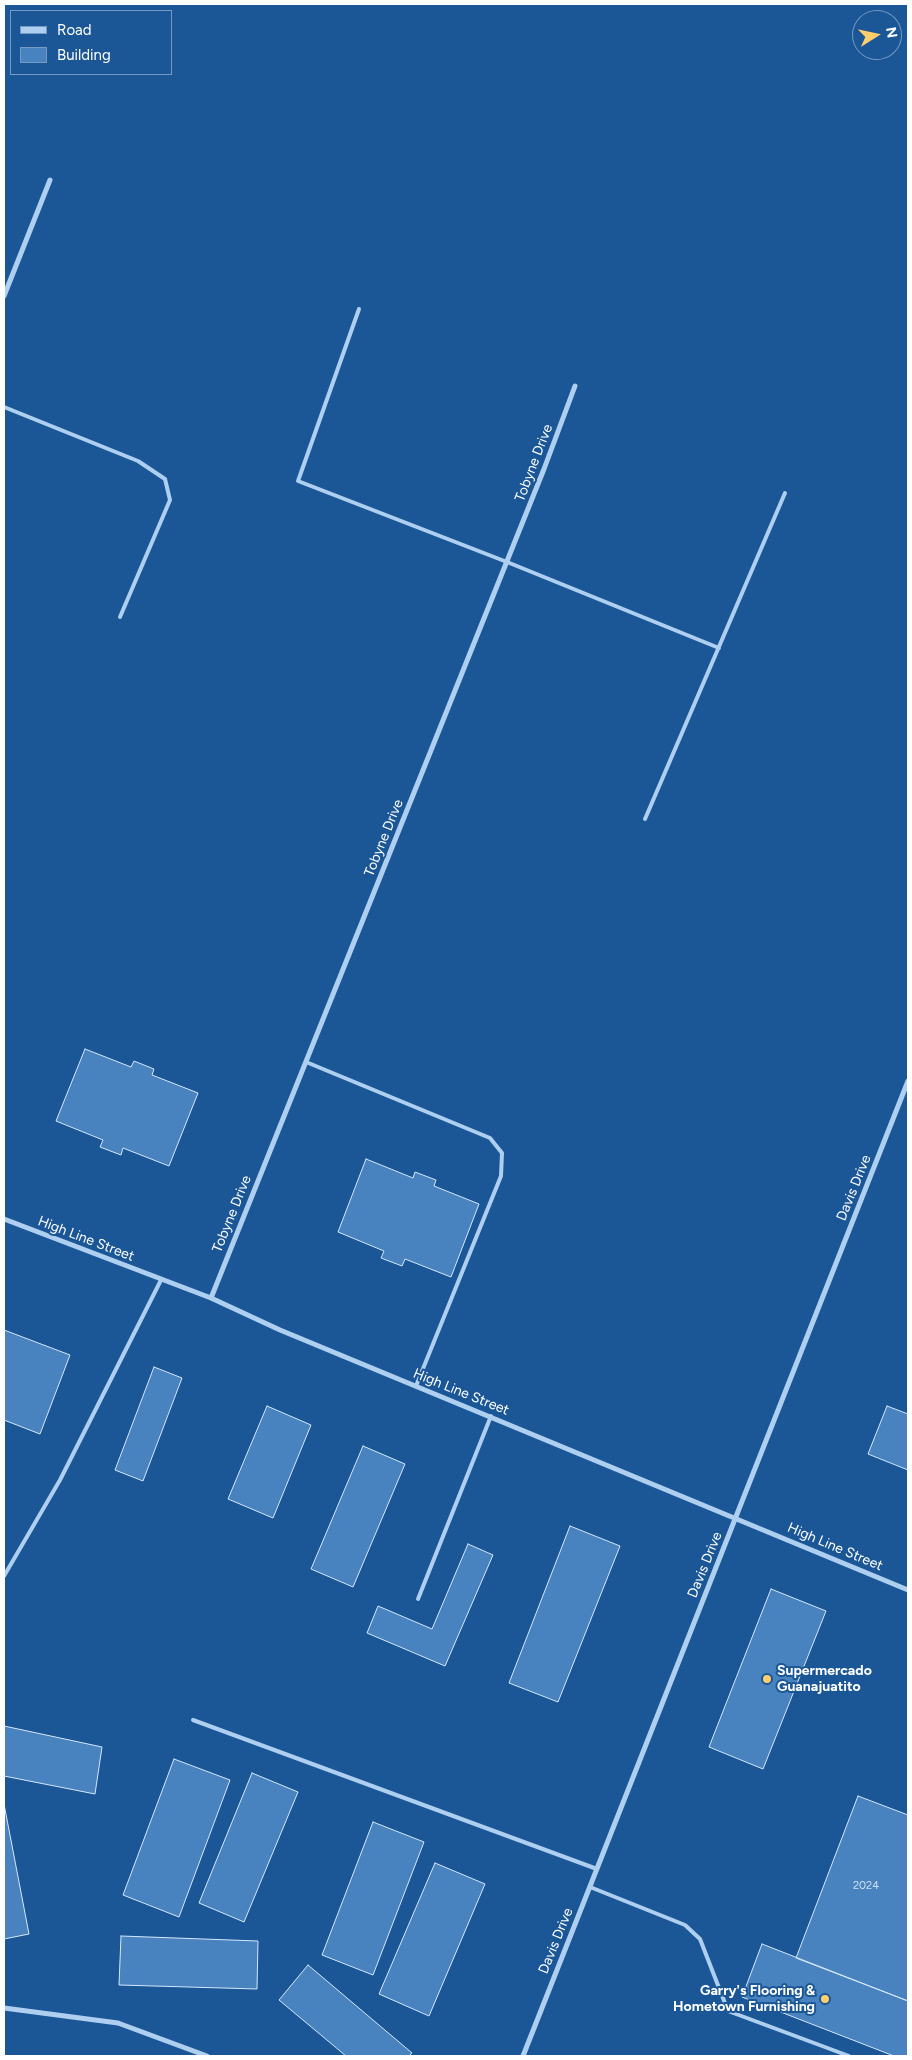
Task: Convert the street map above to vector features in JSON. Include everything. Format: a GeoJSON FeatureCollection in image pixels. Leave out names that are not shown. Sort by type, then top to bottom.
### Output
{"type":"FeatureCollection","features":[{"type":"Feature","properties":{"kind":"street"},"geometry":{"type":"LineString","coordinates":[[4,296],[50,180]]}},
{"type":"Feature","properties":{"kind":"street","name":"Tobyne Drive"},"geometry":{"type":"LineString","coordinates":[[210,1298],[507,562],[575,386]]}},
{"type":"Feature","properties":{"kind":"street","name":"Davis Drive"},"geometry":{"type":"LineString","coordinates":[[523,2056],[908,1081]]}},
{"type":"Feature","properties":{"kind":"street","name":"High Line Street"},"geometry":{"type":"LineString","coordinates":[[4,1220],[210,1298],[280,1330],[908,1590]]}},
{"type":"Feature","properties":{"kind":"street"},"geometry":{"type":"LineString","coordinates":[[4,2008],[118,2023],[207,2056]]}},
{"type":"Feature","properties":{"kind":"lane"},"geometry":{"type":"LineString","coordinates":[[359,309],[298,481],[507,562],[719,648]]}},
{"type":"Feature","properties":{"kind":"lane"},"geometry":{"type":"LineString","coordinates":[[4,407],[138,461],[165,479],[170,500],[120,617]]}},
{"type":"Feature","properties":{"kind":"lane"},"geometry":{"type":"LineString","coordinates":[[645,820],[785,493]]}},
{"type":"Feature","properties":{"kind":"lane"},"geometry":{"type":"LineString","coordinates":[[306,1062],[490,1138],[502,1153],[502,1176],[416,1386]]}},
{"type":"Feature","properties":{"kind":"lane"},"geometry":{"type":"LineString","coordinates":[[4,1576],[60,1480],[161,1280]]}},
{"type":"Feature","properties":{"kind":"lane"},"geometry":{"type":"LineString","coordinates":[[418,1599],[491,1416]]}},
{"type":"Feature","properties":{"kind":"lane"},"geometry":{"type":"LineString","coordinates":[[193,1720],[597,1869]]}},
{"type":"Feature","properties":{"kind":"lane"},"geometry":{"type":"LineString","coordinates":[[590,1886],[684,1925],[700,1939],[728,2011],[849,2056]]}},
{"type":"Feature","properties":{"kind":"building"},"geometry":{"type":"Polygon","coordinates":[[[85,1049],[131,1067],[134,1061],[154,1069],[152,1075],[198,1093],[169,1166],[123,1148],[121,1155],[100,1147],[103,1140],[56,1121],[85,1049]]]}},
{"type":"Feature","properties":{"kind":"building"},"geometry":{"type":"Polygon","coordinates":[[[366,1159],[413,1178],[415,1172],[436,1180],[434,1186],[479,1204],[451,1277],[405,1259],[402,1266],[381,1258],[384,1251],[338,1232],[366,1159]]]}},
{"type":"Feature","properties":{"kind":"building"},"geometry":{"type":"Polygon","coordinates":[[[4,1330],[70,1355],[40,1434],[4,1420],[4,1330]]]}},
{"type":"Feature","properties":{"kind":"building"},"geometry":{"type":"Polygon","coordinates":[[[154,1367],[182,1378],[143,1481],[115,1470],[154,1367]]]}},
{"type":"Feature","properties":{"kind":"building"},"geometry":{"type":"Polygon","coordinates":[[[267,1406],[311,1425],[273,1518],[228,1499],[267,1406]]]}},
{"type":"Feature","properties":{"kind":"building"},"geometry":{"type":"Polygon","coordinates":[[[887,1406],[908,1414],[908,1470],[868,1454],[887,1406]]]}},
{"type":"Feature","properties":{"kind":"building"},"geometry":{"type":"Polygon","coordinates":[[[363,1446],[405,1464],[353,1587],[311,1569],[363,1446]]]}},
{"type":"Feature","properties":{"kind":"building"},"geometry":{"type":"Polygon","coordinates":[[[570,1526],[620,1546],[558,1702],[509,1683],[570,1526]]]}},
{"type":"Feature","properties":{"kind":"building"},"geometry":{"type":"Polygon","coordinates":[[[468,1544],[493,1555],[445,1666],[367,1633],[378,1606],[432,1629],[468,1544]]]}},
{"type":"Feature","properties":{"kind":"building","name":"Supermercado Guanajuatito"},"geometry":{"type":"Polygon","coordinates":[[[771,1589],[826,1611],[763,1769],[709,1747],[771,1589]]]}},
{"type":"Feature","properties":{"kind":"building"},"geometry":{"type":"Polygon","coordinates":[[[4,1726],[102,1747],[95,1794],[4,1776],[4,1726]]]}},
{"type":"Feature","properties":{"kind":"building"},"geometry":{"type":"Polygon","coordinates":[[[174,1759],[230,1780],[179,1917],[123,1895],[174,1759]]]}},
{"type":"Feature","properties":{"kind":"building"},"geometry":{"type":"Polygon","coordinates":[[[252,1773],[298,1792],[244,1922],[199,1903],[252,1773]]]}},
{"type":"Feature","properties":{"kind":"building"},"geometry":{"type":"Polygon","coordinates":[[[858,1796],[908,1815],[908,2001],[796,1958],[858,1796]]]}},
{"type":"Feature","properties":{"kind":"building"},"geometry":{"type":"Polygon","coordinates":[[[4,1804],[29,1934],[4,1939],[4,1804]]]}},
{"type":"Feature","properties":{"kind":"building"},"geometry":{"type":"Polygon","coordinates":[[[373,1822],[424,1842],[373,1975],[322,1955],[373,1822]]]}},
{"type":"Feature","properties":{"kind":"building"},"geometry":{"type":"Polygon","coordinates":[[[435,1863],[485,1884],[429,2016],[379,1994],[435,1863]]]}},
{"type":"Feature","properties":{"kind":"building"},"geometry":{"type":"Polygon","coordinates":[[[121,1936],[258,1941],[257,1989],[119,1985],[121,1936]]]}},
{"type":"Feature","properties":{"kind":"building","name":"Garry's Flooring & Hometown Furnishing"},"geometry":{"type":"Polygon","coordinates":[[[762,1944],[908,2001],[908,2056],[894,2056],[742,1997],[762,1944]]]}},
{"type":"Feature","properties":{"kind":"building"},"geometry":{"type":"Polygon","coordinates":[[[308,1965],[412,2053],[409,2056],[346,2056],[279,2000],[308,1965]]]}},
{"type":"Feature","properties":{"kind":"place","name":"Supermercado Guanajuatito"},"geometry":{"type":"Point","coordinates":[767,1679]}},
{"type":"Feature","properties":{"kind":"place","name":"Garry's Flooring & Hometown Furnishing"},"geometry":{"type":"Point","coordinates":[825,1999]}}]}
